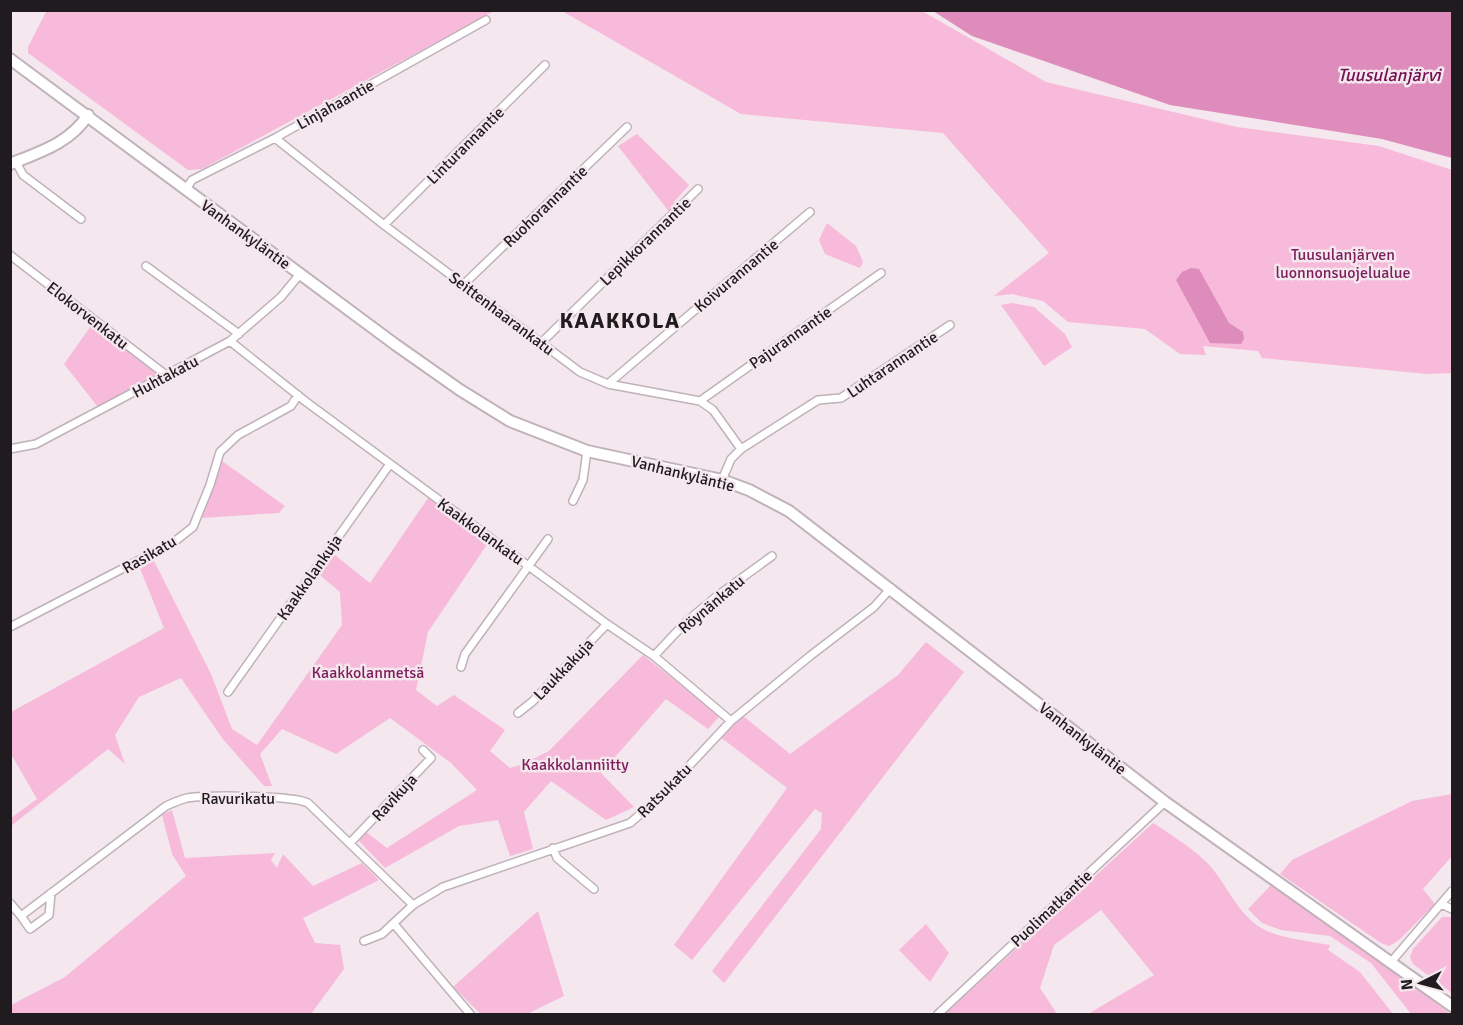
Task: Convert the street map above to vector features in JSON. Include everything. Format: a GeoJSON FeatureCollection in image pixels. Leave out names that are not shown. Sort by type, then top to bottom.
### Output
{"type":"FeatureCollection","features":[{"type":"Feature","properties":{"kind":"street","name":"Linjahaantie"},"geometry":{"type":"LineString","coordinates":[[186,189],[192,180],[275,138],[486,20]]}},
{"type":"Feature","properties":{"kind":"street","name":"Vanhankyläntie"},"geometry":{"type":"LineString","coordinates":[[10,58],[396,345],[482,405],[510,421],[587,451],[722,480],[749,490],[789,511],[1165,802],[1452,1006]]}},
{"type":"Feature","properties":{"kind":"street","name":"Linturannantie"},"geometry":{"type":"LineString","coordinates":[[384,225],[545,65]]}},
{"type":"Feature","properties":{"kind":"street"},"geometry":{"type":"LineString","coordinates":[[81,219],[23,175],[13,163],[47,149],[68,137],[80,128],[88,115]]}},
{"type":"Feature","properties":{"kind":"street","name":"Ruohorannantie"},"geometry":{"type":"LineString","coordinates":[[464,284],[627,127]]}},
{"type":"Feature","properties":{"kind":"street","name":"Seittenhaarankatu"},"geometry":{"type":"LineString","coordinates":[[275,138],[384,225],[580,372],[608,384],[700,401]]}},
{"type":"Feature","properties":{"kind":"street","name":"Lepikkorannantie"},"geometry":{"type":"LineString","coordinates":[[540,344],[698,189]]}},
{"type":"Feature","properties":{"kind":"street","name":"Koivurannantie"},"geometry":{"type":"LineString","coordinates":[[608,384],[810,212]]}},
{"type":"Feature","properties":{"kind":"street","name":"Elokorvenkatu"},"geometry":{"type":"LineString","coordinates":[[10,255],[166,375]]}},
{"type":"Feature","properties":{"kind":"street"},"geometry":{"type":"LineString","coordinates":[[146,266],[239,334]]}},
{"type":"Feature","properties":{"kind":"street","name":"Pajurannantie"},"geometry":{"type":"LineString","coordinates":[[700,401],[881,273]]}},
{"type":"Feature","properties":{"kind":"street","name":"Huhtakatu"},"geometry":{"type":"LineString","coordinates":[[10,449],[36,444],[230,341],[281,297],[300,274]]}},
{"type":"Feature","properties":{"kind":"street","name":"Luhtarannantie"},"geometry":{"type":"LineString","coordinates":[[722,480],[731,459],[741,449],[818,400],[841,398],[950,325]]}},
{"type":"Feature","properties":{"kind":"street","name":"Kaakkolankatu"},"geometry":{"type":"LineString","coordinates":[[230,341],[390,464],[654,656],[732,721]]}},
{"type":"Feature","properties":{"kind":"street","name":"Rasikatu"},"geometry":{"type":"LineString","coordinates":[[10,627],[174,542],[193,526],[210,485],[220,452],[238,435],[291,406],[298,395]]}},
{"type":"Feature","properties":{"kind":"street"},"geometry":{"type":"LineString","coordinates":[[700,401],[713,410],[741,449]]}},
{"type":"Feature","properties":{"kind":"street"},"geometry":{"type":"LineString","coordinates":[[573,501],[583,480],[587,451]]}},
{"type":"Feature","properties":{"kind":"street","name":"Kaakkolankuja"},"geometry":{"type":"LineString","coordinates":[[228,692],[390,464]]}},
{"type":"Feature","properties":{"kind":"street"},"geometry":{"type":"LineString","coordinates":[[461,667],[465,654],[548,539]]}},
{"type":"Feature","properties":{"kind":"street","name":"Röynänkatu"},"geometry":{"type":"LineString","coordinates":[[654,656],[686,622],[772,556]]}},
{"type":"Feature","properties":{"kind":"street","name":"Ratsukatu"},"geometry":{"type":"LineString","coordinates":[[364,941],[382,934],[413,905],[452,883],[630,823],[658,800],[732,721],[810,656],[874,607],[891,588]]}},
{"type":"Feature","properties":{"kind":"street","name":"Laukkakuja"},"geometry":{"type":"LineString","coordinates":[[518,713],[532,702],[607,624]]}},
{"type":"Feature","properties":{"kind":"street","name":"Ravikuja"},"geometry":{"type":"LineString","coordinates":[[350,843],[431,758],[423,750]]}},
{"type":"Feature","properties":{"kind":"street","name":"Ravurikatu"},"geometry":{"type":"LineString","coordinates":[[21,916],[166,806],[186,798],[291,798],[301,800],[316,809],[413,905]]}},
{"type":"Feature","properties":{"kind":"street","name":"Puolimatkantie"},"geometry":{"type":"LineString","coordinates":[[938,1014],[1165,802]]}},
{"type":"Feature","properties":{"kind":"street"},"geometry":{"type":"LineString","coordinates":[[553,848],[557,858],[594,889]]}},
{"type":"Feature","properties":{"kind":"street"},"geometry":{"type":"LineString","coordinates":[[1391,962],[1452,891]]}},
{"type":"Feature","properties":{"kind":"street"},"geometry":{"type":"LineString","coordinates":[[10,903],[30,929],[49,915],[51,893]]}},
{"type":"Feature","properties":{"kind":"street"},"geometry":{"type":"LineString","coordinates":[[1441,904],[1452,909]]}},
{"type":"Feature","properties":{"kind":"street"},"geometry":{"type":"LineString","coordinates":[[394,924],[470,1014]]}},
{"type":"Feature","properties":{"kind":"green space"},"geometry":{"type":"Polygon","coordinates":[[[47,10],[494,11],[202,169],[188,170],[28,53],[28,47],[47,10]]]}},
{"type":"Feature","properties":{"kind":"green space","name":"Tuusulanjärven luonnonsuojelualue"},"geometry":{"type":"Polygon","coordinates":[[[562,11],[922,11],[1046,82],[1237,127],[1379,146],[1452,170],[1452,373],[1427,374],[1262,358],[1258,351],[1203,346],[1206,355],[1180,354],[1145,329],[1068,322],[1043,301],[1012,294],[994,296],[1049,253],[943,133],[741,114],[562,11]]]}},
{"type":"Feature","properties":{"kind":"green space"},"geometry":{"type":"Polygon","coordinates":[[[637,134],[689,185],[674,202],[677,206],[670,213],[618,146],[637,134]]]}},
{"type":"Feature","properties":{"kind":"green space"},"geometry":{"type":"Polygon","coordinates":[[[827,223],[856,246],[863,262],[860,268],[825,254],[819,240],[827,223]]]}},
{"type":"Feature","properties":{"kind":"green space"},"geometry":{"type":"Polygon","coordinates":[[[1012,303],[1034,307],[1065,334],[1072,347],[1044,366],[1001,305],[1012,303]]]}},
{"type":"Feature","properties":{"kind":"green space"},"geometry":{"type":"Polygon","coordinates":[[[93,323],[157,374],[98,407],[64,364],[93,323]]]}},
{"type":"Feature","properties":{"kind":"green space"},"geometry":{"type":"Polygon","coordinates":[[[222,461],[285,506],[279,513],[202,518],[222,461]]]}},
{"type":"Feature","properties":{"kind":"green space"},"geometry":{"type":"Polygon","coordinates":[[[430,495],[490,540],[428,632],[416,690],[437,706],[454,695],[505,730],[490,751],[510,768],[549,751],[643,655],[720,716],[708,729],[666,699],[601,773],[634,807],[606,820],[551,781],[524,812],[533,849],[510,856],[498,820],[459,826],[385,868],[359,841],[366,832],[387,848],[477,790],[451,763],[390,718],[336,754],[282,729],[260,754],[272,786],[264,786],[222,738],[181,678],[139,697],[115,735],[125,764],[108,749],[11,826],[11,818],[37,799],[11,754],[11,712],[164,628],[139,566],[153,559],[211,674],[232,729],[257,745],[342,625],[340,592],[316,572],[331,552],[370,583],[430,495]]]}},
{"type":"Feature","properties":{"kind":"green space"},"geometry":{"type":"Polygon","coordinates":[[[926,642],[964,672],[724,983],[712,971],[821,829],[822,813],[815,809],[692,960],[674,945],[787,788],[719,736],[742,715],[790,754],[898,675],[926,642]]]}},
{"type":"Feature","properties":{"kind":"green space"},"geometry":{"type":"Polygon","coordinates":[[[1452,794],[1452,856],[1423,889],[1435,904],[1399,940],[1389,946],[1381,943],[1280,874],[1292,860],[1412,801],[1452,794]]]}},
{"type":"Feature","properties":{"kind":"green space"},"geometry":{"type":"Polygon","coordinates":[[[172,810],[185,858],[275,853],[271,860],[277,868],[283,854],[313,886],[362,863],[379,880],[303,918],[315,943],[340,945],[344,969],[311,1014],[11,1014],[11,1005],[65,977],[186,876],[172,854],[162,815],[172,810]]]}},
{"type":"Feature","properties":{"kind":"green space"},"geometry":{"type":"Polygon","coordinates":[[[1153,823],[1207,862],[1239,907],[1258,926],[1283,936],[1330,945],[1328,950],[1360,972],[1393,1014],[1088,1014],[1154,975],[1101,910],[1054,945],[1040,988],[1057,1014],[945,1014],[1153,823]]]}},
{"type":"Feature","properties":{"kind":"green space"},"geometry":{"type":"Polygon","coordinates":[[[1273,883],[1324,918],[1450,1014],[1411,1014],[1371,963],[1330,936],[1281,930],[1262,923],[1248,909],[1273,883]]]}},
{"type":"Feature","properties":{"kind":"green space"},"geometry":{"type":"Polygon","coordinates":[[[538,911],[564,996],[527,1014],[481,1014],[453,987],[538,911]]]}},
{"type":"Feature","properties":{"kind":"green space"},"geometry":{"type":"Polygon","coordinates":[[[1442,917],[1452,917],[1452,993],[1413,964],[1410,957],[1413,949],[1442,917]]]}},
{"type":"Feature","properties":{"kind":"green space"},"geometry":{"type":"Polygon","coordinates":[[[926,924],[949,953],[930,982],[899,950],[926,924]]]}},
{"type":"Feature","properties":{"kind":"water","name":"Tuusulanjärvi"},"geometry":{"type":"Polygon","coordinates":[[[933,11],[1452,11],[1452,158],[1382,139],[1170,105],[972,36],[933,11]]]}},
{"type":"Feature","properties":{"kind":"water"},"geometry":{"type":"Polygon","coordinates":[[[1191,268],[1199,269],[1229,323],[1243,332],[1244,339],[1241,344],[1210,343],[1176,280],[1182,272],[1191,268]]]}},
{"type":"Feature","properties":{"kind":"district","name":"KAAKKOLA"},"geometry":{"type":"Point","coordinates":[620,320]}},
{"type":"Feature","properties":{"kind":"park label","name":"Kaakkolanmetsä"},"geometry":{"type":"Point","coordinates":[368,672]}},
{"type":"Feature","properties":{"kind":"park label","name":"Kaakkolanniitty"},"geometry":{"type":"Point","coordinates":[575,764]}}]}
